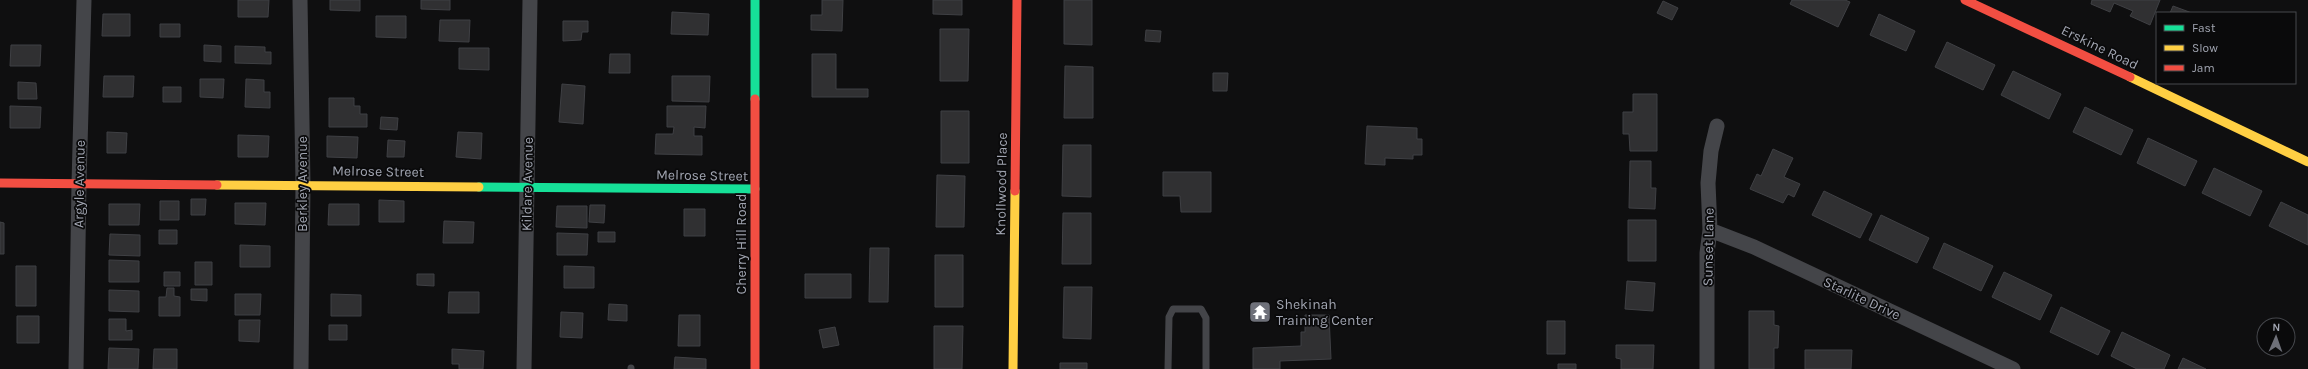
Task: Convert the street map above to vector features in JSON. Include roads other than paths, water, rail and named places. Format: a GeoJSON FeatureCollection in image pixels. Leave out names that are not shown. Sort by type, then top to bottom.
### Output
{"type":"FeatureCollection","features":[{"type":"Feature","properties":{"kind":"street","name":"Argyle Avenue"},"geometry":{"type":"LineString","coordinates":[[76,369],[84,0]]}},
{"type":"Feature","properties":{"kind":"street","name":"Berkley Avenue"},"geometry":{"type":"LineString","coordinates":[[300,0],[303,184],[301,369]]}},
{"type":"Feature","properties":{"kind":"street","name":"Kildare Avenue"},"geometry":{"type":"LineString","coordinates":[[524,369],[530,0]]}},
{"type":"Feature","properties":{"kind":"street","name":"Cherry Hill Road"},"geometry":{"type":"LineString","coordinates":[[755,0],[755,369]]}},
{"type":"Feature","properties":{"kind":"street","name":"Knollwood Place"},"geometry":{"type":"LineString","coordinates":[[1013,369],[1018,0]]}},
{"type":"Feature","properties":{"kind":"street","name":"Erskine Road"},"geometry":{"type":"LineString","coordinates":[[1965,0],[2038,33],[2308,162]]}},
{"type":"Feature","properties":{"kind":"street","name":"Sunset Lane"},"geometry":{"type":"LineString","coordinates":[[1707,369],[1707,253],[1710,230],[1708,183],[1711,151],[1717,126]]}},
{"type":"Feature","properties":{"kind":"street","name":"Melrose Street"},"geometry":{"type":"LineString","coordinates":[[0,183],[303,184],[756,189]]}},
{"type":"Feature","properties":{"kind":"street","name":"Starlite Drive"},"geometry":{"type":"LineString","coordinates":[[1710,230],[1754,247],[2013,369]]}},
{"type":"Feature","properties":{"kind":"lane"},"geometry":{"type":"LineString","coordinates":[[1168,369],[1169,317],[1172,309],[1201,309],[1206,318],[1206,369]]}},
{"type":"Feature","properties":{"kind":"place","name":"Shekinah Training Center"},"geometry":{"type":"Point","coordinates":[1260,312]}}]}
